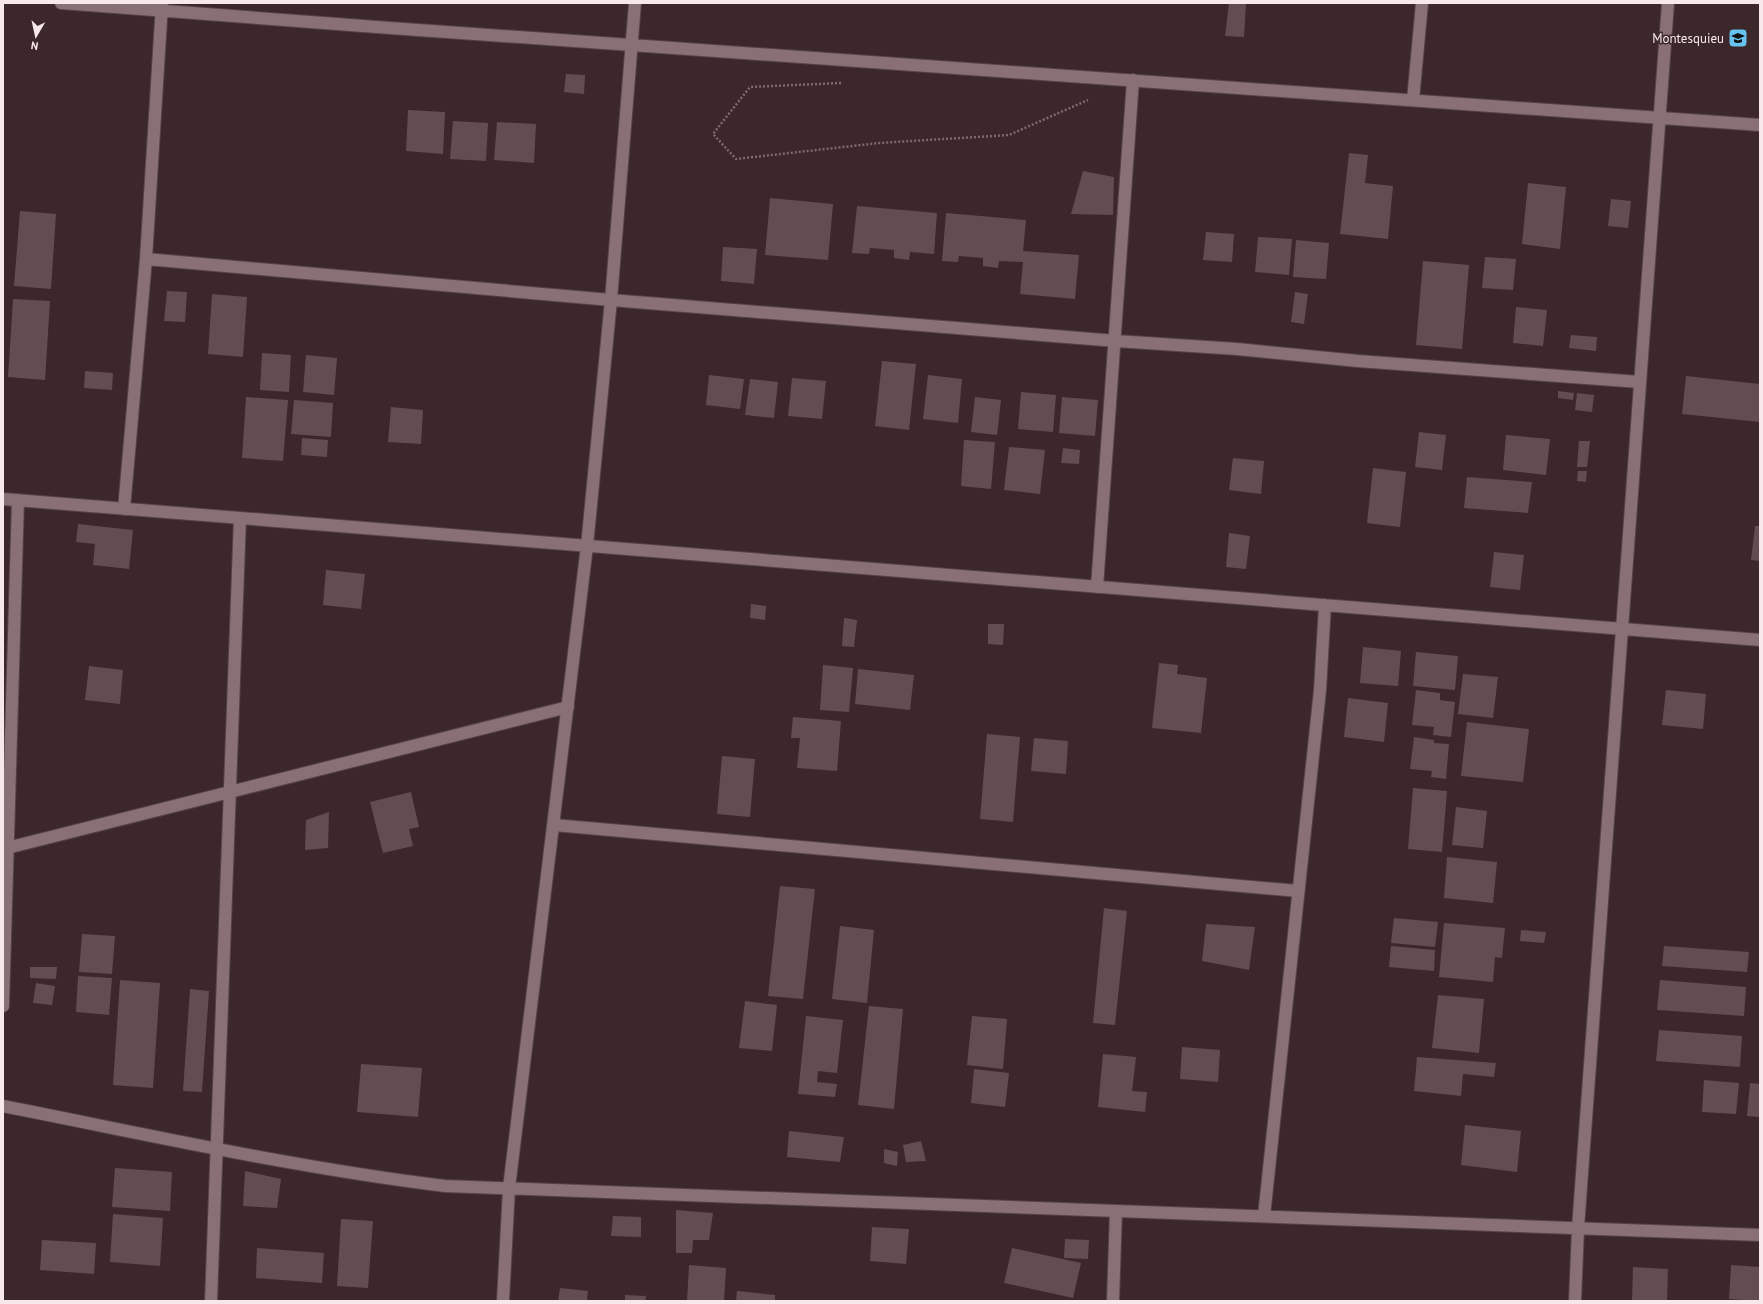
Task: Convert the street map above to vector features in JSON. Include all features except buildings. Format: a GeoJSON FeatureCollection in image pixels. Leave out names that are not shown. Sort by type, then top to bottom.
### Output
{"type":"FeatureCollection","features":[{"type":"Feature","properties":{"kind":"street"},"geometry":{"type":"LineString","coordinates":[[61,3],[161,7],[632,45],[1760,125]]}},
{"type":"Feature","properties":{"kind":"street"},"geometry":{"type":"LineString","coordinates":[[503,1301],[509,1188],[587,546],[611,300],[635,3]]}},
{"type":"Feature","properties":{"kind":"street"},"geometry":{"type":"LineString","coordinates":[[1413,100],[1422,3]]}},
{"type":"Feature","properties":{"kind":"street"},"geometry":{"type":"LineString","coordinates":[[1575,1301],[1578,1228],[1668,3]]}},
{"type":"Feature","properties":{"kind":"street"},"geometry":{"type":"LineString","coordinates":[[124,509],[146,258],[161,7]]}},
{"type":"Feature","properties":{"kind":"street"},"geometry":{"type":"LineString","coordinates":[[1097,587],[1116,341],[1133,80]]}},
{"type":"Feature","properties":{"kind":"street"},"geometry":{"type":"LineString","coordinates":[[146,258],[611,300],[1116,341],[1237,349],[1358,361],[1640,382]]}},
{"type":"Feature","properties":{"kind":"street"},"geometry":{"type":"LineString","coordinates":[[3,499],[1760,640]]}},
{"type":"Feature","properties":{"kind":"street"},"geometry":{"type":"LineString","coordinates":[[3,1006],[5,849],[18,500]]}},
{"type":"Feature","properties":{"kind":"street"},"geometry":{"type":"LineString","coordinates":[[211,1301],[218,1149],[221,994],[240,518]]}},
{"type":"Feature","properties":{"kind":"street"},"geometry":{"type":"LineString","coordinates":[[1264,1216],[1320,690],[1325,605]]}},
{"type":"Feature","properties":{"kind":"street"},"geometry":{"type":"LineString","coordinates":[[5,849],[568,707]]}},
{"type":"Feature","properties":{"kind":"street"},"geometry":{"type":"LineString","coordinates":[[554,825],[1298,891]]}},
{"type":"Feature","properties":{"kind":"street"},"geometry":{"type":"LineString","coordinates":[[3,1106],[218,1149],[379,1178],[445,1186],[1760,1235]]}},
{"type":"Feature","properties":{"kind":"street"},"geometry":{"type":"LineString","coordinates":[[1113,1301],[1116,1211]]}},
{"type":"Feature","properties":{"kind":"path"},"geometry":{"type":"LineString","coordinates":[[843,83],[750,86],[713,134],[736,160],[879,143],[1010,135],[1089,100]]}},
{"type":"Feature","properties":{"kind":"place","name":"Montesquieu"},"geometry":{"type":"Point","coordinates":[1738,38]}}]}
